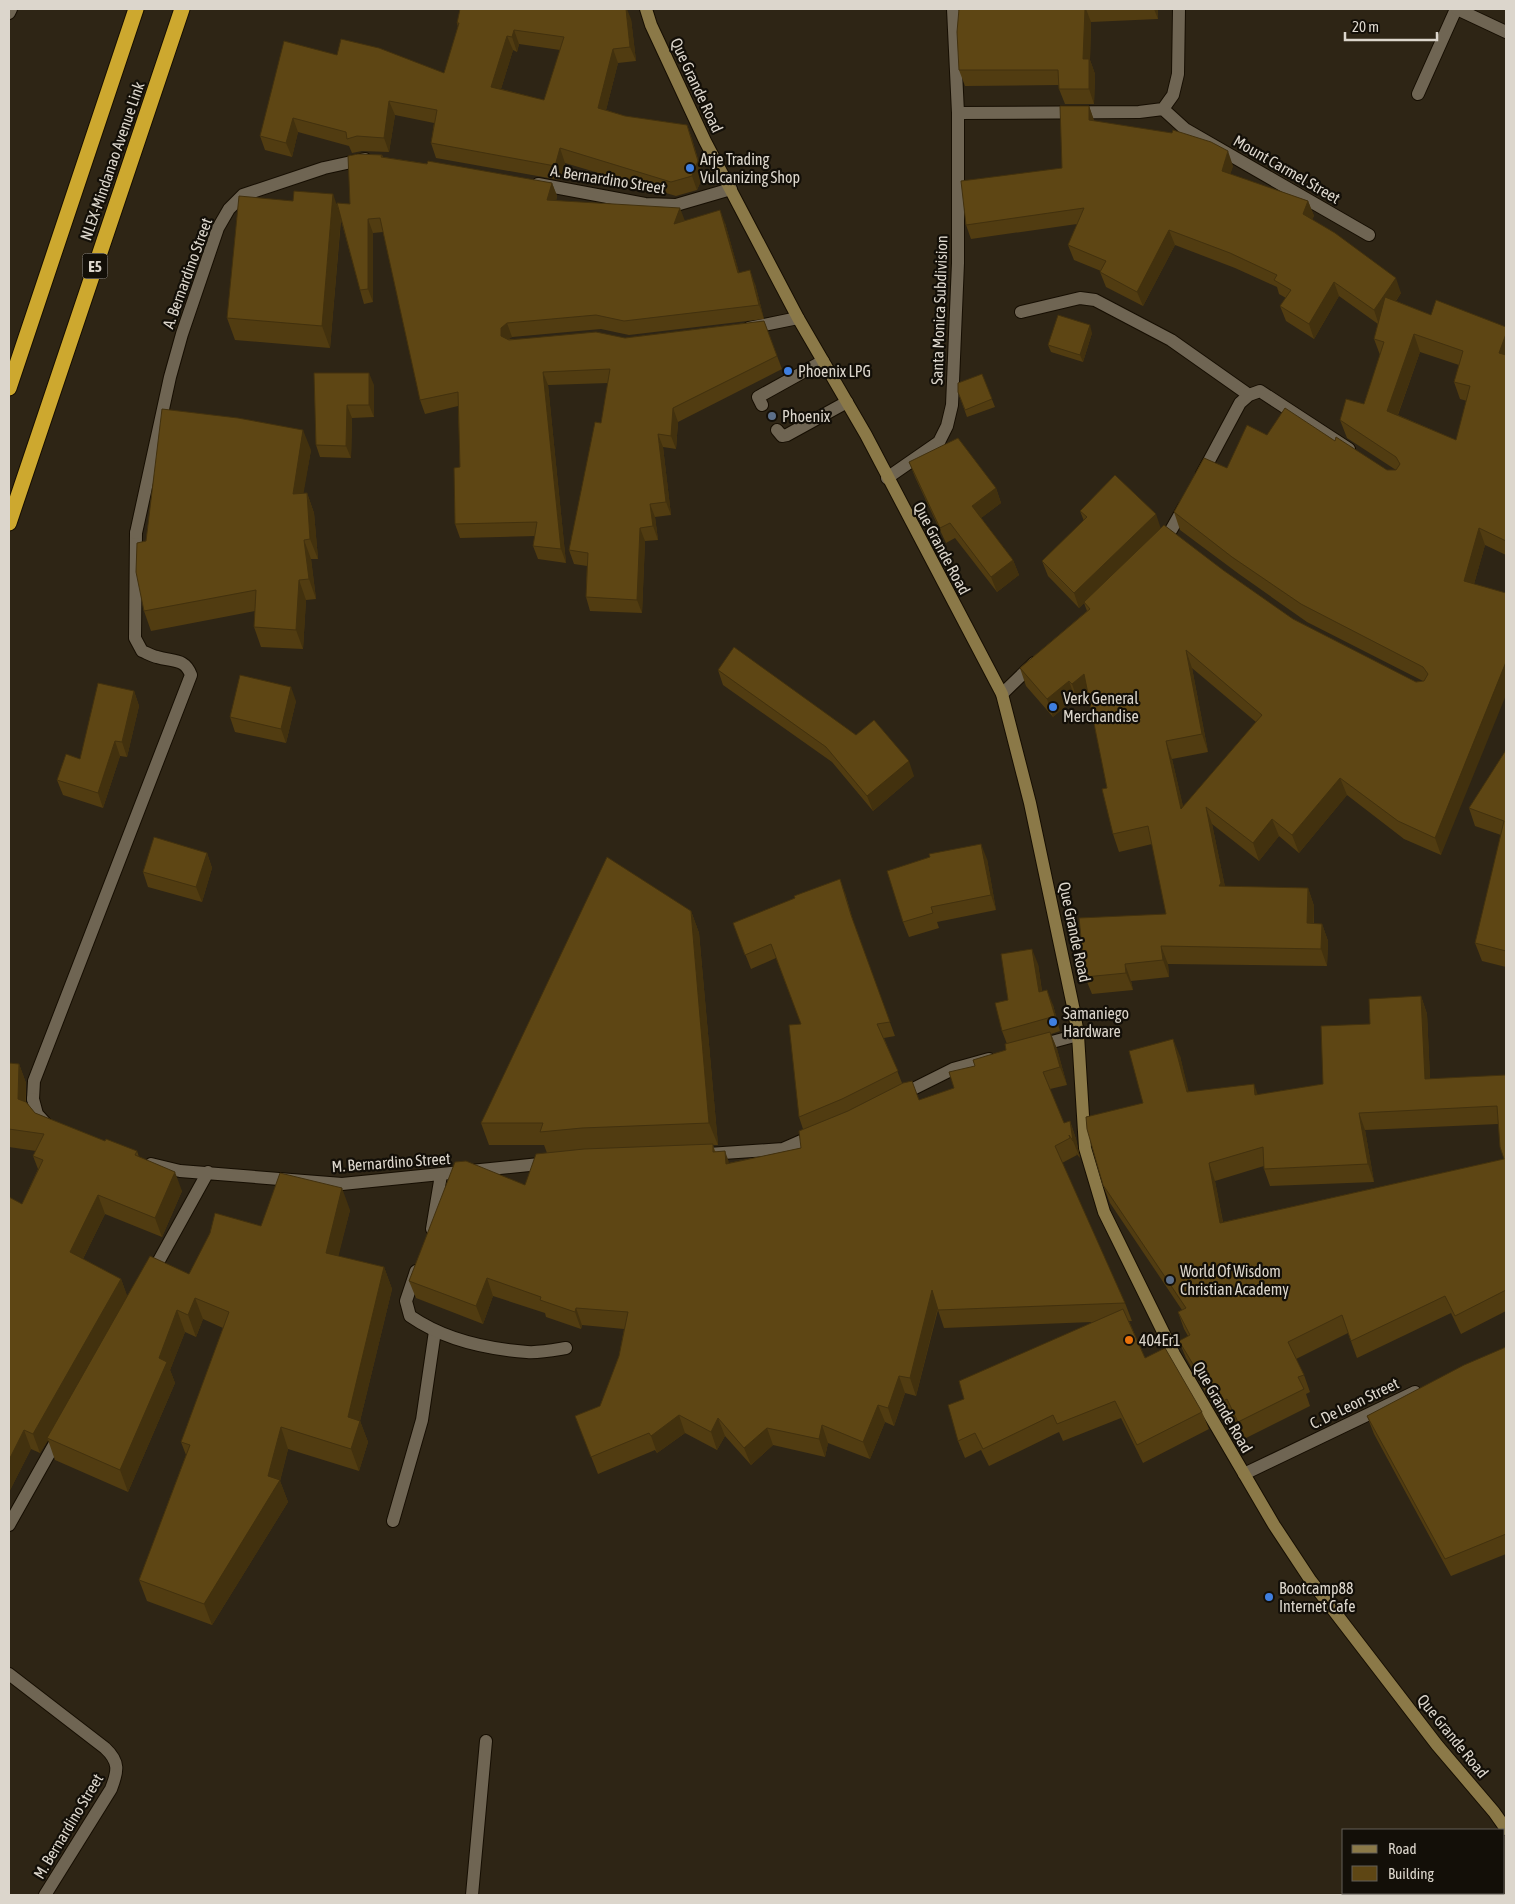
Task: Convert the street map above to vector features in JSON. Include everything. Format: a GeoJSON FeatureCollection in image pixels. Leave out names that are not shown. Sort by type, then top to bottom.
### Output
{"type":"FeatureCollection","features":[{"type":"Feature","properties":{"kind":"highway","name":"NLEX-Mindanao Avenue Link"},"geometry":{"type":"LineString","coordinates":[[9,388],[136,9]]}},
{"type":"Feature","properties":{"kind":"highway","name":"NLEX-Mindanao Avenue Link"},"geometry":{"type":"LineString","coordinates":[[9,523],[182,9]]}},
{"type":"Feature","properties":{"kind":"main road","name":"Que Grande Road"},"geometry":{"type":"LineString","coordinates":[[646,9],[651,25],[705,141],[798,318],[846,402],[1002,694],[1030,803],[1078,1035],[1085,1148],[1104,1212],[1174,1354],[1244,1474],[1311,1581],[1437,1745],[1506,1830]]}},
{"type":"Feature","properties":{"kind":"street"},"geometry":{"type":"LineString","coordinates":[[9,13],[11,9]]}},
{"type":"Feature","properties":{"kind":"street","name":"Santa Monica Subdivision"},"geometry":{"type":"LineString","coordinates":[[887,478],[939,442],[947,426],[952,405],[958,263],[958,113],[953,9]]}},
{"type":"Feature","properties":{"kind":"street"},"geometry":{"type":"LineString","coordinates":[[958,113],[1139,112],[1163,108],[1173,95],[1178,74],[1179,9]]}},
{"type":"Feature","properties":{"kind":"street"},"geometry":{"type":"LineString","coordinates":[[1418,94],[1457,9],[1506,32]]}},
{"type":"Feature","properties":{"kind":"street","name":"Mount Carmel Street"},"geometry":{"type":"LineString","coordinates":[[1163,108],[1185,129],[1369,235]]}},
{"type":"Feature","properties":{"kind":"street","name":"A. Bernardino Street"},"geometry":{"type":"LineString","coordinates":[[57,1129],[48,1126],[37,1114],[33,1099],[34,1081],[191,676],[188,666],[180,661],[157,657],[142,651],[136,638],[136,534],[182,334],[218,228],[229,209],[243,196],[324,168],[362,159],[380,160]]}},
{"type":"Feature","properties":{"kind":"street","name":"A. Bernardino Street"},"geometry":{"type":"LineString","coordinates":[[521,182],[645,204],[676,205],[731,189]]}},
{"type":"Feature","properties":{"kind":"street"},"geometry":{"type":"LineString","coordinates":[[1021,312],[1080,298],[1095,300],[1171,340],[1249,395]]}},
{"type":"Feature","properties":{"kind":"street"},"geometry":{"type":"LineString","coordinates":[[732,330],[770,326],[798,318]]}},
{"type":"Feature","properties":{"kind":"street"},"geometry":{"type":"LineString","coordinates":[[762,405],[758,397],[823,361]]}},
{"type":"Feature","properties":{"kind":"street"},"geometry":{"type":"LineString","coordinates":[[1149,552],[1174,534],[1193,491],[1240,403],[1249,395],[1260,391],[1358,454]]}},
{"type":"Feature","properties":{"kind":"street"},"geometry":{"type":"LineString","coordinates":[[777,430],[782,436],[787,435],[846,402]]}},
{"type":"Feature","properties":{"kind":"street"},"geometry":{"type":"LineString","coordinates":[[1002,694],[1044,653]]}},
{"type":"Feature","properties":{"kind":"street"},"geometry":{"type":"LineString","coordinates":[[1020,1051],[1078,1035]]}},
{"type":"Feature","properties":{"kind":"street"},"geometry":{"type":"LineString","coordinates":[[894,1099],[953,1069],[1001,1056]]}},
{"type":"Feature","properties":{"kind":"street"},"geometry":{"type":"LineString","coordinates":[[700,1154],[783,1149],[826,1131]]}},
{"type":"Feature","properties":{"kind":"street","name":"M. Bernardino Street"},"geometry":{"type":"LineString","coordinates":[[141,1160],[180,1172],[208,1172],[342,1184],[563,1161]]}},
{"type":"Feature","properties":{"kind":"street"},"geometry":{"type":"LineString","coordinates":[[144,1287],[208,1172]]}},
{"type":"Feature","properties":{"kind":"street"},"geometry":{"type":"LineString","coordinates":[[428,1240],[433,1223],[441,1174]]}},
{"type":"Feature","properties":{"kind":"street"},"geometry":{"type":"LineString","coordinates":[[421,1257],[406,1301],[410,1316],[435,1332],[479,1344],[529,1353],[566,1348]]}},
{"type":"Feature","properties":{"kind":"street"},"geometry":{"type":"LineString","coordinates":[[393,1521],[422,1420],[435,1332]]}},
{"type":"Feature","properties":{"kind":"street","name":"C. De Leon Street"},"geometry":{"type":"LineString","coordinates":[[1244,1474],[1428,1386]]}},
{"type":"Feature","properties":{"kind":"street"},"geometry":{"type":"LineString","coordinates":[[9,1525],[67,1423]]}},
{"type":"Feature","properties":{"kind":"street","name":"M. Bernardino Street"},"geometry":{"type":"LineString","coordinates":[[9,1674],[105,1748],[114,1756],[118,1770],[111,1789],[45,1895]]}},
{"type":"Feature","properties":{"kind":"street"},"geometry":{"type":"LineString","coordinates":[[472,1895],[486,1741]]}},
{"type":"Feature","properties":{"kind":"building"},"geometry":{"type":"Polygon","coordinates":[[[460,9],[626,9],[630,47],[613,49],[598,108],[625,116],[687,125],[698,161],[692,176],[671,182],[560,148],[555,166],[431,143],[437,110],[389,101],[384,138],[357,136],[347,139],[346,132],[293,118],[286,143],[260,136],[284,41],[337,55],[341,39],[379,48],[444,73],[459,23],[457,23],[460,9]],[[514,30],[512,37],[507,36],[491,87],[544,100],[564,37],[514,30]]]}},
{"type":"Feature","properties":{"kind":"building"},"geometry":{"type":"Polygon","coordinates":[[[959,9],[1085,9],[1083,59],[1089,59],[1089,89],[1059,89],[1058,70],[959,70],[957,32],[959,9]]]}},
{"type":"Feature","properties":{"kind":"building"},"geometry":{"type":"Polygon","coordinates":[[[1060,106],[1089,106],[1089,120],[1172,133],[1173,130],[1211,142],[1228,151],[1222,171],[1308,201],[1303,214],[1335,233],[1396,278],[1374,310],[1334,282],[1309,324],[1280,306],[1291,290],[1274,280],[1277,275],[1230,253],[1169,230],[1137,292],[1100,272],[1106,261],[1068,245],[1084,208],[966,225],[961,181],[1062,168],[1060,106]]]}},
{"type":"Feature","properties":{"kind":"building"},"geometry":{"type":"Polygon","coordinates":[[[358,154],[382,155],[381,157],[427,164],[428,161],[552,183],[547,200],[680,208],[674,224],[720,210],[738,273],[750,270],[759,305],[624,321],[596,315],[507,323],[501,328],[501,336],[509,340],[596,332],[625,338],[764,321],[777,356],[673,408],[671,436],[658,434],[666,502],[650,504],[653,526],[640,528],[637,600],[586,597],[588,553],[569,550],[595,422],[601,423],[610,369],[543,372],[561,549],[533,546],[537,522],[455,524],[454,468],[460,467],[458,392],[420,400],[380,218],[368,219],[368,289],[360,290],[337,203],[350,204],[348,156],[358,154]]]}},
{"type":"Feature","properties":{"kind":"building"},"geometry":{"type":"Polygon","coordinates":[[[294,191],[333,194],[322,326],[227,318],[239,196],[293,201],[294,191]]]}},
{"type":"Feature","properties":{"kind":"building"},"geometry":{"type":"Polygon","coordinates":[[[1385,297],[1431,315],[1436,300],[1506,327],[1506,334],[1499,353],[1506,355],[1506,541],[1479,528],[1464,581],[1506,593],[1506,662],[1435,838],[1398,821],[1340,778],[1292,835],[1272,819],[1253,843],[1206,807],[1221,883],[1219,886],[1308,888],[1307,923],[1322,924],[1321,949],[1161,946],[1163,960],[1125,964],[1126,973],[1085,977],[1079,918],[1166,914],[1148,826],[1113,834],[1102,789],[1107,788],[1084,674],[1072,684],[1069,681],[1047,699],[1020,668],[1090,609],[1084,602],[1164,525],[1223,570],[1293,619],[1416,682],[1424,681],[1428,674],[1423,667],[1301,604],[1232,557],[1174,512],[1204,458],[1227,468],[1247,425],[1267,435],[1285,408],[1335,441],[1336,437],[1387,470],[1396,470],[1400,464],[1396,457],[1340,420],[1346,399],[1364,404],[1384,342],[1374,339],[1385,297]],[[1414,334],[1387,411],[1456,440],[1470,386],[1454,382],[1463,351],[1414,334]],[[1186,650],[1202,734],[1166,741],[1181,809],[1262,715],[1186,650]]]}},
{"type":"Feature","properties":{"kind":"building"},"geometry":{"type":"Polygon","coordinates":[[[1058,315],[1090,325],[1080,355],[1048,345],[1058,315]]]}},
{"type":"Feature","properties":{"kind":"building"},"geometry":{"type":"Polygon","coordinates":[[[314,373],[369,373],[369,405],[347,405],[346,446],[316,445],[314,373]]]}},
{"type":"Feature","properties":{"kind":"building"},"geometry":{"type":"Polygon","coordinates":[[[982,374],[992,399],[965,410],[958,392],[958,383],[982,374]]]}},
{"type":"Feature","properties":{"kind":"building"},"geometry":{"type":"Polygon","coordinates":[[[162,409],[238,418],[303,430],[293,494],[307,493],[310,539],[304,540],[309,579],[299,580],[296,630],[254,627],[256,590],[144,611],[136,572],[137,543],[146,541],[162,409]]]}},
{"type":"Feature","properties":{"kind":"building"},"geometry":{"type":"Polygon","coordinates":[[[958,438],[996,488],[972,506],[1013,560],[991,577],[950,523],[940,528],[909,462],[958,438]]]}},
{"type":"Feature","properties":{"kind":"building"},"geometry":{"type":"Polygon","coordinates":[[[1115,475],[1156,514],[1074,593],[1042,561],[1087,517],[1080,511],[1115,475]]]}},
{"type":"Feature","properties":{"kind":"building"},"geometry":{"type":"Polygon","coordinates":[[[734,647],[856,735],[874,720],[909,761],[867,796],[826,747],[718,670],[734,647]]]}},
{"type":"Feature","properties":{"kind":"building"},"geometry":{"type":"Polygon","coordinates":[[[240,675],[291,687],[281,729],[230,717],[240,675]]]}},
{"type":"Feature","properties":{"kind":"building"},"geometry":{"type":"Polygon","coordinates":[[[98,683],[134,691],[122,742],[115,741],[98,793],[57,780],[66,754],[80,759],[98,683]]]}},
{"type":"Feature","properties":{"kind":"building"},"geometry":{"type":"Polygon","coordinates":[[[1506,750],[1506,951],[1475,943],[1504,821],[1469,808],[1506,750]]]}},
{"type":"Feature","properties":{"kind":"building"},"geometry":{"type":"Polygon","coordinates":[[[154,837],[207,853],[196,887],[143,872],[154,837]]]}},
{"type":"Feature","properties":{"kind":"building"},"geometry":{"type":"Polygon","coordinates":[[[981,844],[991,895],[931,907],[933,913],[903,922],[887,871],[930,857],[929,854],[981,844]]]}},
{"type":"Feature","properties":{"kind":"building"},"geometry":{"type":"Polygon","coordinates":[[[607,857],[691,911],[709,1123],[582,1128],[540,1132],[543,1123],[481,1123],[607,857]]]}},
{"type":"Feature","properties":{"kind":"building"},"geometry":{"type":"Polygon","coordinates":[[[840,879],[890,1022],[877,1024],[898,1071],[842,1099],[799,1117],[789,1025],[801,1024],[771,944],[745,955],[733,923],[795,898],[794,896],[840,879]]]}},
{"type":"Feature","properties":{"kind":"building"},"geometry":{"type":"Polygon","coordinates":[[[1032,949],[1039,992],[1047,990],[1055,1016],[1002,1031],[995,1003],[1008,1000],[1001,954],[1032,949]]]}},
{"type":"Feature","properties":{"kind":"building"},"geometry":{"type":"Polygon","coordinates":[[[1421,996],[1425,1079],[1506,1075],[1506,1290],[1455,1316],[1445,1296],[1351,1341],[1342,1315],[1288,1342],[1304,1375],[1298,1377],[1304,1389],[1238,1422],[1227,1399],[1217,1404],[1179,1341],[1190,1335],[1178,1312],[1186,1308],[1103,1185],[1087,1129],[1086,1117],[1143,1103],[1129,1051],[1173,1039],[1187,1092],[1254,1084],[1255,1095],[1323,1084],[1321,1026],[1370,1024],[1369,999],[1421,996]],[[1497,1106],[1359,1113],[1368,1164],[1264,1169],[1263,1147],[1209,1163],[1220,1223],[1504,1159],[1500,1147],[1497,1106]]]}},
{"type":"Feature","properties":{"kind":"building"},"geometry":{"type":"Polygon","coordinates":[[[1050,1032],[1060,1067],[1043,1072],[1064,1123],[1070,1121],[1073,1141],[1069,1135],[1070,1138],[1055,1146],[1125,1303],[938,1310],[932,1290],[910,1378],[899,1376],[888,1408],[878,1405],[863,1442],[822,1425],[819,1439],[767,1428],[744,1448],[718,1418],[711,1432],[679,1415],[651,1436],[649,1433],[591,1457],[575,1416],[600,1406],[619,1356],[628,1312],[576,1308],[575,1312],[540,1300],[541,1297],[487,1278],[476,1306],[409,1281],[455,1162],[466,1161],[525,1185],[536,1154],[584,1149],[713,1144],[713,1152],[725,1151],[726,1164],[801,1148],[799,1131],[848,1111],[903,1083],[912,1081],[919,1100],[954,1088],[949,1072],[975,1066],[973,1060],[1006,1050],[1005,1044],[1050,1032]]]}},
{"type":"Feature","properties":{"kind":"building"},"geometry":{"type":"Polygon","coordinates":[[[9,1063],[19,1064],[18,1099],[26,1102],[35,1113],[105,1141],[106,1139],[137,1151],[135,1155],[175,1172],[155,1218],[98,1195],[70,1252],[121,1279],[33,1434],[24,1430],[9,1460],[9,1197],[22,1204],[43,1160],[33,1156],[44,1134],[9,1129],[9,1063]]]}},
{"type":"Feature","properties":{"kind":"building"},"geometry":{"type":"Polygon","coordinates":[[[280,1173],[342,1188],[326,1253],[384,1267],[348,1417],[360,1421],[351,1449],[281,1427],[268,1476],[280,1480],[204,1604],[139,1580],[190,1445],[181,1442],[229,1312],[195,1298],[188,1315],[177,1310],[159,1358],[167,1362],[120,1470],[47,1438],[150,1256],[189,1274],[210,1233],[215,1213],[261,1226],[280,1173]]]}},
{"type":"Feature","properties":{"kind":"building"},"geometry":{"type":"Polygon","coordinates":[[[1123,1309],[1145,1358],[1165,1348],[1202,1412],[1137,1445],[1115,1401],[1057,1424],[1053,1415],[983,1449],[975,1433],[958,1441],[948,1405],[964,1399],[959,1381],[1123,1309]]]}},
{"type":"Feature","properties":{"kind":"building"},"geometry":{"type":"Polygon","coordinates":[[[1506,1347],[1506,1534],[1445,1559],[1367,1416],[1464,1365],[1506,1347]]]}},
{"type":"Feature","properties":{"kind":"place","name":"Arje Trading Vulcanizing Shop"},"geometry":{"type":"Point","coordinates":[690,168]}},
{"type":"Feature","properties":{"kind":"place","name":"Phoenix LPG"},"geometry":{"type":"Point","coordinates":[788,371]}},
{"type":"Feature","properties":{"kind":"place","name":"Phoenix"},"geometry":{"type":"Point","coordinates":[772,416]}},
{"type":"Feature","properties":{"kind":"place","name":"Verk General Merchandise"},"geometry":{"type":"Point","coordinates":[1053,707]}},
{"type":"Feature","properties":{"kind":"place","name":"Samaniego Hardware"},"geometry":{"type":"Point","coordinates":[1053,1022]}},
{"type":"Feature","properties":{"kind":"place","name":"World Of Wisdom Christian Academy"},"geometry":{"type":"Point","coordinates":[1170,1280]}},
{"type":"Feature","properties":{"kind":"place","name":"404Er1"},"geometry":{"type":"Point","coordinates":[1129,1340]}},
{"type":"Feature","properties":{"kind":"place","name":"Bootcamp88 Internet Cafe"},"geometry":{"type":"Point","coordinates":[1269,1597]}}]}
